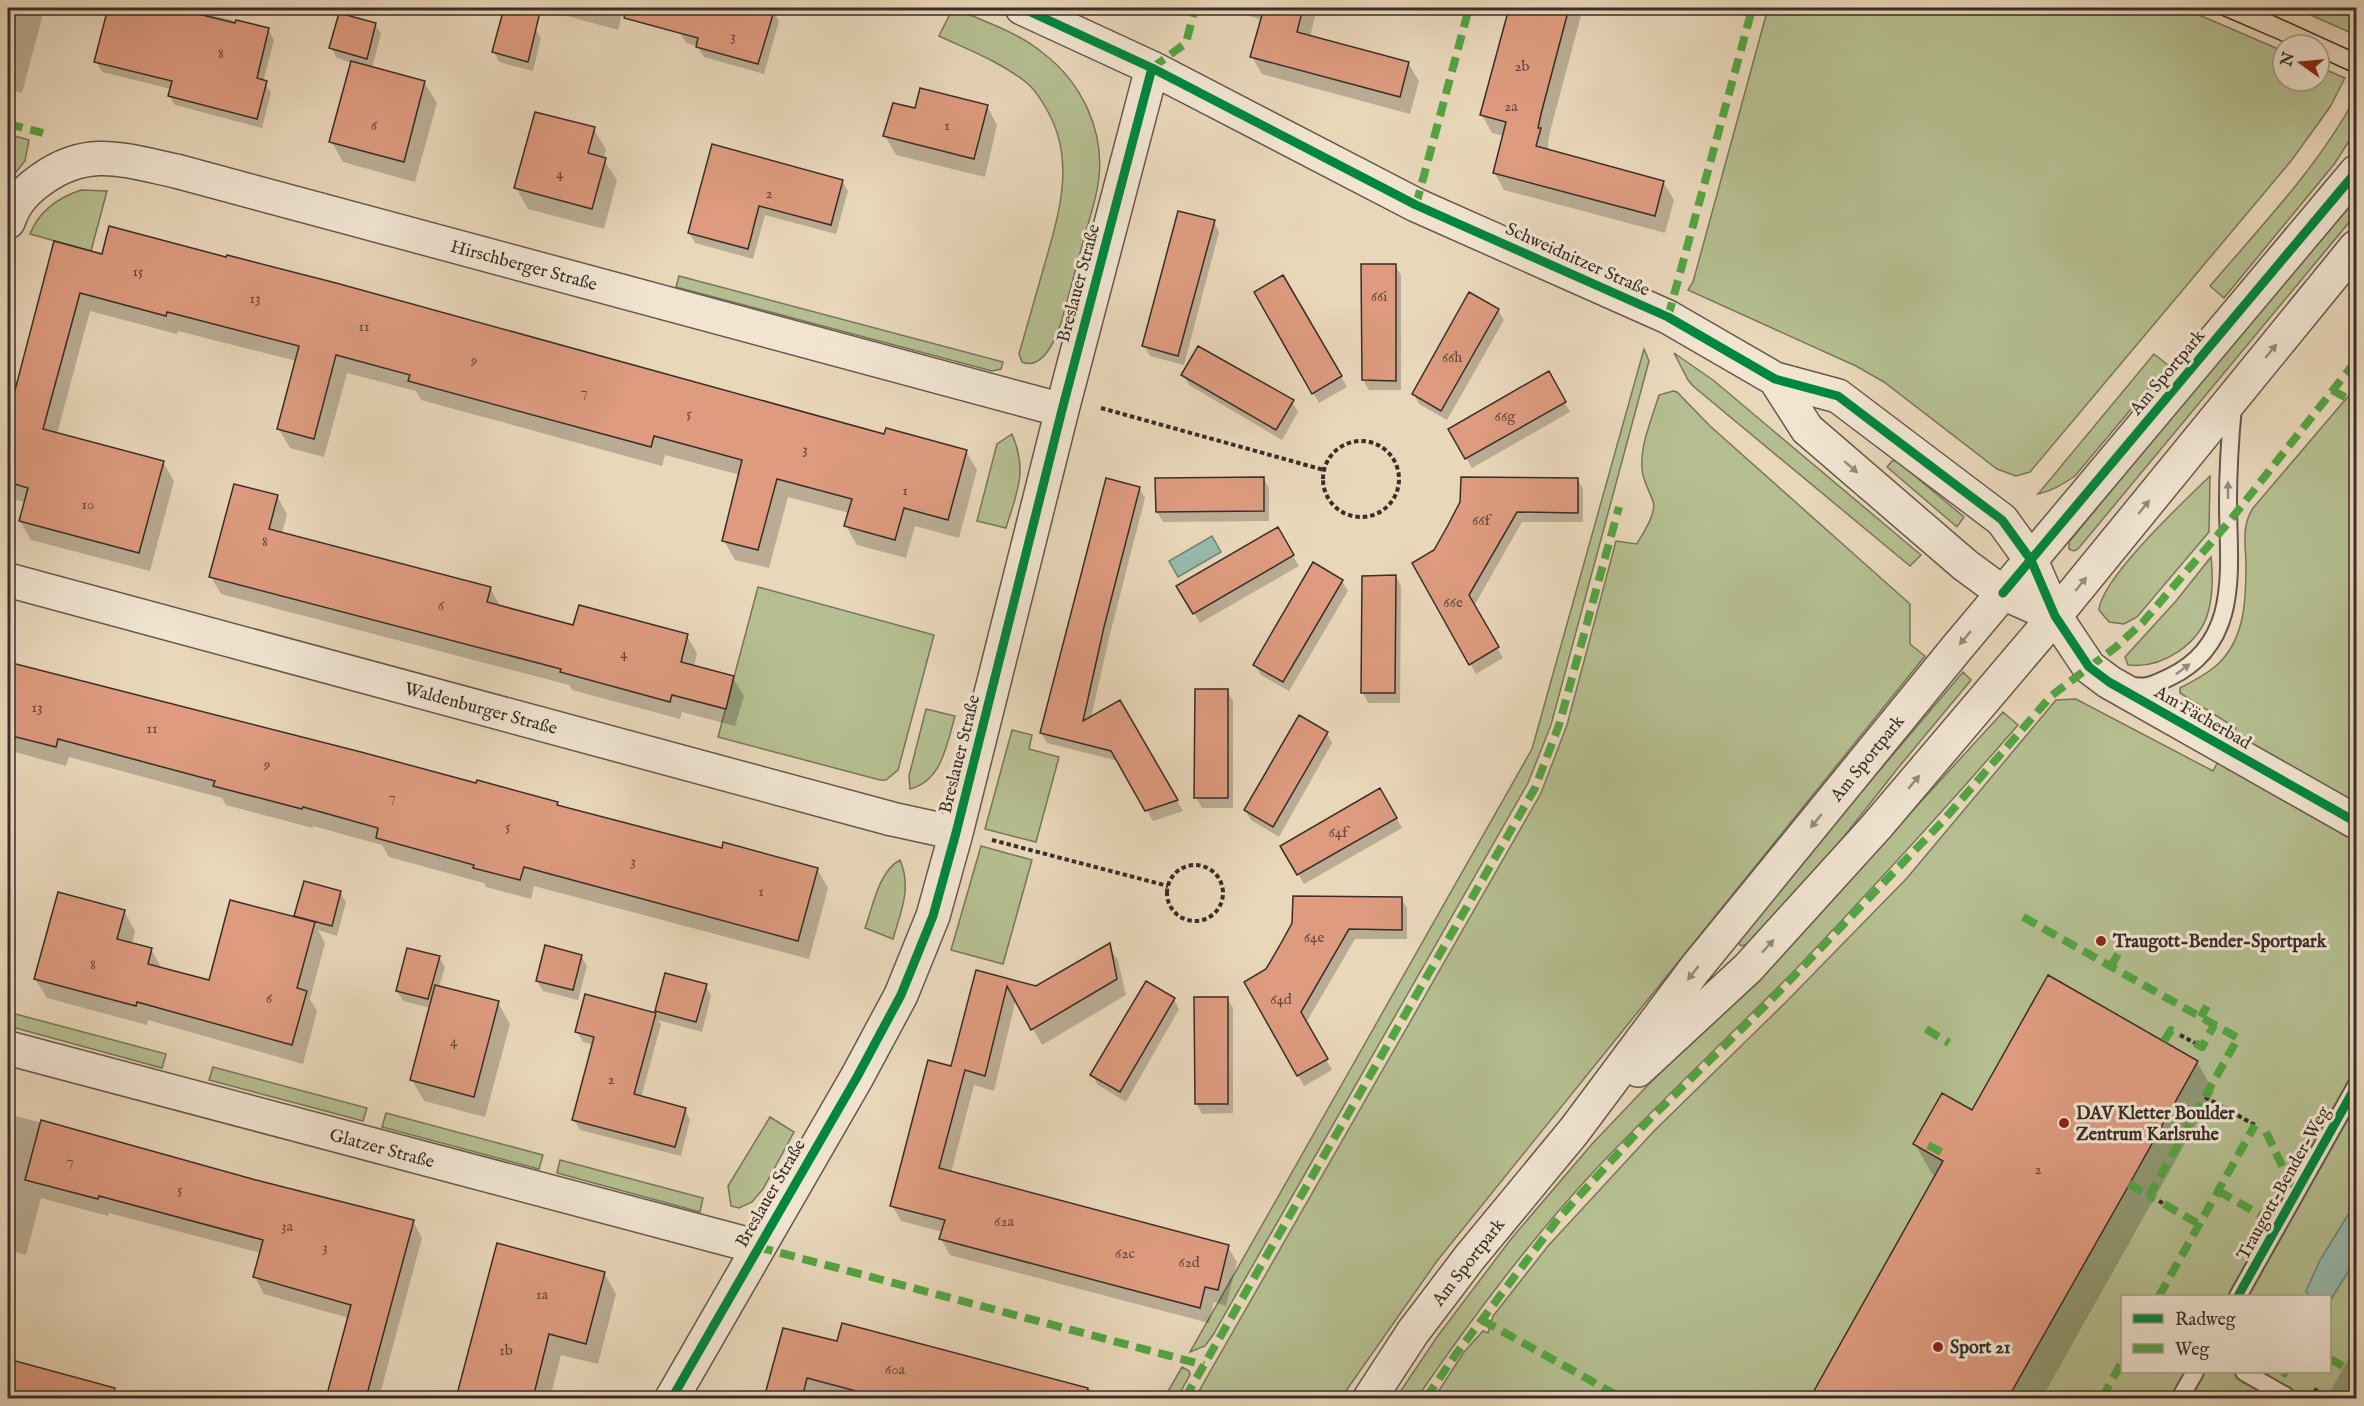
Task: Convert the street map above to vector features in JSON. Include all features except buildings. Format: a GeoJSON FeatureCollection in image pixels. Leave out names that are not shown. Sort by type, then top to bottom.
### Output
{"type":"FeatureCollection","features":[{"type":"Feature","properties":{"kind":"street","name":"Schweidnitzer Straße"},"geometry":{"type":"LineString","coordinates":[[1022,8],[1152,68],[1416,205],[1668,317],[1775,379],[1838,396],[2002,520],[2031,560],[2055,616]]}},
{"type":"Feature","properties":{"kind":"street","name":"Breslauer Straße"},"geometry":{"type":"LineString","coordinates":[[672,1398],[857,1077],[901,995],[933,916],[1152,68]]}},
{"type":"Feature","properties":{"kind":"street","name":"Hirschberger Straße"},"geometry":{"type":"LineString","coordinates":[[8,222],[25,190],[55,169],[77,159],[116,158],[176,171],[1062,410]]}},
{"type":"Feature","properties":{"kind":"street","name":"Am Sportpark"},"geometry":{"type":"LineString","coordinates":[[1370,1398],[1413,1332],[1470,1257],[1574,1131],[1695,969],[2003,593],[2356,172]]}},
{"type":"Feature","properties":{"kind":"street","name":"Am Sportpark"},"geometry":{"type":"LineString","coordinates":[[1574,1131],[1748,968],[1876,827],[2055,616],[2356,247]]}},
{"type":"Feature","properties":{"kind":"street","name":"Schweidnitzer Straße"},"geometry":{"type":"LineString","coordinates":[[1775,379],[1807,429],[1965,565],[2003,593],[2055,616]]}},
{"type":"Feature","properties":{"kind":"street","name":"Waldenburger Straße"},"geometry":{"type":"LineString","coordinates":[[8,580],[892,819],[956,833]]}},
{"type":"Feature","properties":{"kind":"street","name":"Am Fächerbad"},"geometry":{"type":"LineString","coordinates":[[2055,616],[2089,667],[2109,682],[2356,822]]}},
{"type":"Feature","properties":{"kind":"street","name":"Glatzer Straße"},"geometry":{"type":"LineString","coordinates":[[8,1048],[758,1248]]}},
{"type":"Feature","properties":{"kind":"lane"},"geometry":{"type":"LineString","coordinates":[[2109,682],[2144,688],[2178,673],[2206,650],[2224,616],[2230,581],[2228,467],[2234,396]]}},
{"type":"Feature","properties":{"kind":"lane","name":"Traugott-Bender-Weg"},"geometry":{"type":"LineString","coordinates":[[2239,1295],[2356,1086]]}},
{"type":"Feature","properties":{"kind":"lane"},"geometry":{"type":"LineString","coordinates":[[2180,1398],[2194,1373]]}},
{"type":"Feature","properties":{"kind":"lane"},"geometry":{"type":"LineString","coordinates":[[2247,1373],[2286,1396]]}},
{"type":"Feature","properties":{"kind":"path"},"geometry":{"type":"LineString","coordinates":[[1062,410],[1102,408],[1324,470]]}},
{"type":"Feature","properties":{"kind":"path"},"geometry":{"type":"LineString","coordinates":[[1370,442],[1385,449],[1396,461],[1400,481],[1398,491],[1387,509],[1373,516],[1352,517],[1333,507],[1326,497],[1323,484],[1324,470],[1329,457],[1337,449],[1347,443],[1370,442]]}},
{"type":"Feature","properties":{"kind":"path"},"geometry":{"type":"LineString","coordinates":[[956,833],[983,837],[1168,886]]}},
{"type":"Feature","properties":{"kind":"path"},"geometry":{"type":"LineString","coordinates":[[1192,864],[1199,864],[1208,867],[1220,878],[1224,895],[1211,916],[1204,920],[1187,920],[1173,910],[1167,894],[1168,886],[1176,871],[1192,864]]}},
{"type":"Feature","properties":{"kind":"path"},"geometry":{"type":"LineString","coordinates":[[2180,1035],[2194,1043]]}},
{"type":"Feature","properties":{"kind":"path"},"geometry":{"type":"LineString","coordinates":[[2205,1097],[2255,1125]]}},
{"type":"Feature","properties":{"kind":"green space"},"geometry":{"type":"Polygon","coordinates":[[[953,8],[1023,39],[1057,65],[1079,92],[1098,141],[1100,159],[1097,193],[1061,323],[1048,352],[1030,364],[1022,362],[1019,354],[1059,210],[1063,170],[1061,149],[1047,110],[1028,84],[997,63],[939,36],[953,8]]]}},
{"type":"Feature","properties":{"kind":"green space"},"geometry":{"type":"Polygon","coordinates":[[[1768,8],[2183,8],[2271,46],[2271,93],[2331,93],[2331,72],[2345,78],[2330,107],[2291,161],[2030,472],[2016,476],[1997,469],[1884,382],[1856,366],[1688,290],[1693,282],[1768,8]]]}},
{"type":"Feature","properties":{"kind":"green space"},"geometry":{"type":"Polygon","coordinates":[[[2295,8],[2356,8],[2356,35],[2295,8]]]}},
{"type":"Feature","properties":{"kind":"green space"},"geometry":{"type":"Polygon","coordinates":[[[2356,96],[2356,130],[2335,163],[2224,298],[2210,286],[2307,171],[2325,147],[2356,96]]]}},
{"type":"Feature","properties":{"kind":"green space"},"geometry":{"type":"Polygon","coordinates":[[[8,134],[29,140],[25,161],[8,182],[8,134]]]}},
{"type":"Feature","properties":{"kind":"green space"},"geometry":{"type":"Polygon","coordinates":[[[81,190],[107,191],[91,251],[30,234],[38,219],[50,206],[81,190]]]}},
{"type":"Feature","properties":{"kind":"green space"},"geometry":{"type":"Polygon","coordinates":[[[2356,193],[2356,214],[2078,549],[2074,551],[2069,549],[2069,542],[2356,193]]]}},
{"type":"Feature","properties":{"kind":"green space"},"geometry":{"type":"Polygon","coordinates":[[[679,276],[1003,362],[1001,369],[992,371],[676,287],[679,276]]]}},
{"type":"Feature","properties":{"kind":"green space"},"geometry":{"type":"Polygon","coordinates":[[[1644,349],[1649,361],[1551,725],[1528,783],[1213,1335],[1205,1346],[1190,1352],[1532,749],[1644,349]]]}},
{"type":"Feature","properties":{"kind":"green space"},"geometry":{"type":"Polygon","coordinates":[[[1674,353],[1713,380],[1921,555],[1910,566],[1693,386],[1674,353]]]}},
{"type":"Feature","properties":{"kind":"green space"},"geometry":{"type":"Polygon","coordinates":[[[2154,354],[2168,365],[2075,476],[2053,489],[2038,494],[2154,354]]]}},
{"type":"Feature","properties":{"kind":"green space","name":"Traugott-Bender-Sportpark"},"geometry":{"type":"Polygon","coordinates":[[[2356,387],[2356,1398],[1434,1398],[1464,1352],[1483,1331],[1488,1333],[1493,1316],[1548,1246],[1654,1131],[1785,1003],[1907,878],[2056,700],[2076,699],[2213,771],[2236,728],[2180,693],[2180,688],[2215,667],[2235,641],[2245,602],[2245,541],[2250,514],[2356,387]]]}},
{"type":"Feature","properties":{"kind":"green space"},"geometry":{"type":"Polygon","coordinates":[[[1677,392],[1710,426],[1910,604],[1910,644],[1925,656],[1437,1261],[1341,1398],[1195,1398],[1541,793],[1567,725],[1616,541],[1637,544],[1653,511],[1653,501],[1643,473],[1643,450],[1659,395],[1677,392]]]}},
{"type":"Feature","properties":{"kind":"green space"},"geometry":{"type":"Polygon","coordinates":[[[1012,434],[1017,447],[1020,471],[1017,492],[1006,528],[977,521],[997,444],[1012,434]]]}},
{"type":"Feature","properties":{"kind":"green space"},"geometry":{"type":"Polygon","coordinates":[[[1892,461],[1897,461],[1964,517],[1957,527],[1887,467],[1892,461]]]}},
{"type":"Feature","properties":{"kind":"green space"},"geometry":{"type":"Polygon","coordinates":[[[2210,476],[2209,532],[2137,617],[2124,624],[2109,622],[2099,610],[2103,596],[2114,579],[2146,540],[2210,476]]]}},
{"type":"Feature","properties":{"kind":"green space"},"geometry":{"type":"Polygon","coordinates":[[[2211,557],[2212,583],[2209,609],[2198,633],[2178,652],[2166,658],[2154,663],[2128,665],[2125,657],[2176,601],[2211,557]]]}},
{"type":"Feature","properties":{"kind":"green space"},"geometry":{"type":"Polygon","coordinates":[[[758,587],[934,635],[898,770],[886,780],[718,737],[758,587]]]}},
{"type":"Feature","properties":{"kind":"green space"},"geometry":{"type":"Polygon","coordinates":[[[1963,672],[1971,680],[1812,877],[1752,943],[1741,946],[1737,941],[1761,910],[1963,672]]]}},
{"type":"Feature","properties":{"kind":"green space"},"geometry":{"type":"Polygon","coordinates":[[[926,709],[955,716],[946,749],[936,770],[921,785],[910,789],[909,776],[926,709]]]}},
{"type":"Feature","properties":{"kind":"green space"},"geometry":{"type":"Polygon","coordinates":[[[2003,712],[2018,725],[1795,970],[1596,1169],[1502,1280],[1417,1398],[1396,1398],[1437,1337],[1511,1239],[1592,1144],[1687,1044],[1784,951],[2003,712]]]}},
{"type":"Feature","properties":{"kind":"green space"},"geometry":{"type":"Polygon","coordinates":[[[1012,730],[1032,735],[1029,749],[1059,757],[1036,842],[985,829],[1012,730]]]}},
{"type":"Feature","properties":{"kind":"green space"},"geometry":{"type":"Polygon","coordinates":[[[981,846],[1032,860],[1003,964],[951,950],[981,846]]]}},
{"type":"Feature","properties":{"kind":"green space"},"geometry":{"type":"Polygon","coordinates":[[[900,860],[905,890],[893,939],[865,928],[882,881],[893,865],[900,860]]]}},
{"type":"Feature","properties":{"kind":"green space"},"geometry":{"type":"Polygon","coordinates":[[[8,1012],[166,1054],[162,1068],[8,1026],[8,1012]]]}},
{"type":"Feature","properties":{"kind":"green space"},"geometry":{"type":"Polygon","coordinates":[[[213,1067],[367,1108],[363,1121],[209,1080],[213,1067]]]}},
{"type":"Feature","properties":{"kind":"green space"},"geometry":{"type":"Polygon","coordinates":[[[386,1113],[543,1155],[539,1169],[382,1127],[386,1113]]]}},
{"type":"Feature","properties":{"kind":"green space"},"geometry":{"type":"Polygon","coordinates":[[[770,1117],[794,1132],[763,1189],[752,1202],[739,1208],[731,1206],[728,1186],[770,1117]]]}},
{"type":"Feature","properties":{"kind":"green space"},"geometry":{"type":"Polygon","coordinates":[[[560,1160],[703,1198],[700,1212],[557,1173],[560,1160]]]}},
{"type":"Feature","properties":{"kind":"green space"},"geometry":{"type":"Polygon","coordinates":[[[1182,1367],[1189,1371],[1190,1375],[1177,1398],[1164,1398],[1182,1367]]]}},
{"type":"Feature","properties":{"kind":"shaded area"},"geometry":{"type":"Polygon","coordinates":[[[1212,536],[1221,552],[1178,577],[1169,561],[1212,536]]]}},
{"type":"Feature","properties":{"kind":"shaded area"},"geometry":{"type":"Polygon","coordinates":[[[2351,1210],[2356,1210],[2356,1259],[2331,1299],[2331,1295],[2308,1295],[2306,1291],[2320,1260],[2351,1210]]]}},
{"type":"Feature","properties":{"kind":"tram line"},"geometry":{"type":"LineString","coordinates":[[2205,8],[2271,36]]}},
{"type":"Feature","properties":{"kind":"tram line"},"geometry":{"type":"LineString","coordinates":[[2257,8],[2356,53]]}},
{"type":"Feature","properties":{"kind":"tram line"},"geometry":{"type":"LineString","coordinates":[[2331,63],[2356,74]]}},
{"type":"Feature","properties":{"kind":"marked path"},"geometry":{"type":"LineString","coordinates":[[1152,68],[1186,43],[1195,8]]}},
{"type":"Feature","properties":{"kind":"marked path"},"geometry":{"type":"LineString","coordinates":[[1416,205],[1469,8]]}},
{"type":"Feature","properties":{"kind":"marked path"},"geometry":{"type":"LineString","coordinates":[[1668,317],[1751,13]]}},
{"type":"Feature","properties":{"kind":"marked path"},"geometry":{"type":"LineString","coordinates":[[8,124],[43,133]]}},
{"type":"Feature","properties":{"kind":"marked path"},"geometry":{"type":"LineString","coordinates":[[1426,1398],[1456,1354],[1558,1219],[1646,1123],[1766,1005],[1942,822],[2051,696],[2116,647],[2143,622],[2228,523],[2356,361]]}},
{"type":"Feature","properties":{"kind":"marked path"},"geometry":{"type":"LineString","coordinates":[[2332,390],[2356,403]]}},
{"type":"Feature","properties":{"kind":"marked path"},"geometry":{"type":"LineString","coordinates":[[1185,1398],[1535,788],[1559,725],[1619,507]]}},
{"type":"Feature","properties":{"kind":"marked path"},"geometry":{"type":"LineString","coordinates":[[2023,917],[2238,1038],[2149,1196]]}},
{"type":"Feature","properties":{"kind":"marked path"},"geometry":{"type":"LineString","coordinates":[[2111,966],[2118,954]]}},
{"type":"Feature","properties":{"kind":"marked path"},"geometry":{"type":"LineString","coordinates":[[2201,1017],[2207,1006]]}},
{"type":"Feature","properties":{"kind":"marked path"},"geometry":{"type":"LineString","coordinates":[[2195,1043],[2202,1047],[2214,1025]]}},
{"type":"Feature","properties":{"kind":"marked path"},"geometry":{"type":"LineString","coordinates":[[1926,1029],[1949,1043]]}},
{"type":"Feature","properties":{"kind":"marked path"},"geometry":{"type":"LineString","coordinates":[[2164,1041],[2171,1030],[2180,1035]]}},
{"type":"Feature","properties":{"kind":"marked path"},"geometry":{"type":"LineString","coordinates":[[2160,1295],[2255,1125]]}},
{"type":"Feature","properties":{"kind":"marked path"},"geometry":{"type":"LineString","coordinates":[[2266,1132],[2296,1195]]}},
{"type":"Feature","properties":{"kind":"marked path"},"geometry":{"type":"LineString","coordinates":[[1928,1145],[1947,1155]]}},
{"type":"Feature","properties":{"kind":"marked path"},"geometry":{"type":"LineString","coordinates":[[2129,1184],[2155,1199]]}},
{"type":"Feature","properties":{"kind":"marked path"},"geometry":{"type":"LineString","coordinates":[[2218,1191],[2279,1225]]}},
{"type":"Feature","properties":{"kind":"marked path"},"geometry":{"type":"LineString","coordinates":[[2164,1204],[2199,1224]]}},
{"type":"Feature","properties":{"kind":"marked path"},"geometry":{"type":"LineString","coordinates":[[758,1247],[1204,1365]]}},
{"type":"Feature","properties":{"kind":"marked path"},"geometry":{"type":"LineString","coordinates":[[1482,1320],[1622,1398]]}},
{"type":"Feature","properties":{"kind":"marked path"},"geometry":{"type":"LineString","coordinates":[[2331,1360],[2343,1366]]}},
{"type":"Feature","properties":{"kind":"marked path"},"geometry":{"type":"LineString","coordinates":[[2102,1398],[2121,1364]]}},
{"type":"Feature","properties":{"kind":"cycle path"},"geometry":{"type":"LineString","coordinates":[[1022,8],[1152,68],[1416,205],[1668,317],[1775,379],[1838,396],[2002,520],[2031,560],[2055,616],[2089,667],[2109,682],[2356,822]]}},
{"type":"Feature","properties":{"kind":"cycle path"},"geometry":{"type":"LineString","coordinates":[[672,1398],[857,1077],[901,995],[933,916],[1152,68]]}},
{"type":"Feature","properties":{"kind":"cycle path"},"geometry":{"type":"LineString","coordinates":[[2003,593],[2356,172]]}},
{"type":"Feature","properties":{"kind":"cycle path"},"geometry":{"type":"LineString","coordinates":[[2239,1295],[2356,1086]]}},
{"type":"Feature","properties":{"kind":"place","name":"Traugott-Bender-Sportpark"},"geometry":{"type":"Point","coordinates":[2101,941]}},
{"type":"Feature","properties":{"kind":"place","name":"DAV Kletter Boulder Zentrum Karlsruhe"},"geometry":{"type":"Point","coordinates":[2064,1123]}},
{"type":"Feature","properties":{"kind":"place","name":"Sport 21"},"geometry":{"type":"Point","coordinates":[1938,1347]}}]}
